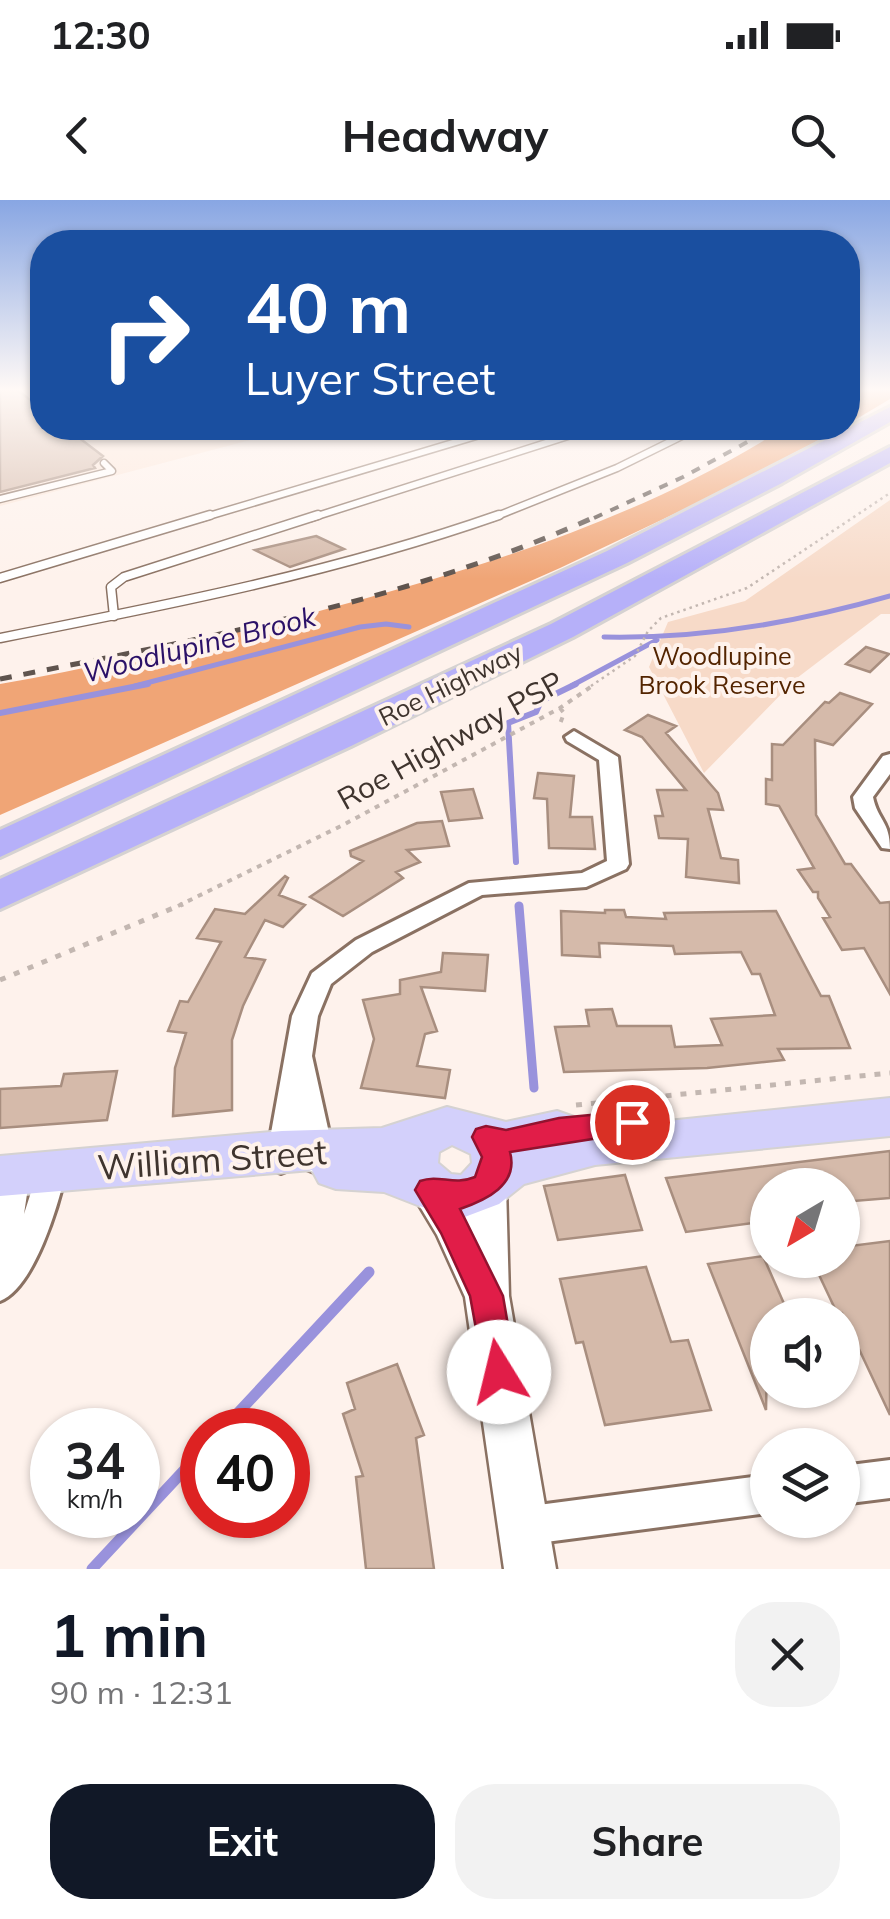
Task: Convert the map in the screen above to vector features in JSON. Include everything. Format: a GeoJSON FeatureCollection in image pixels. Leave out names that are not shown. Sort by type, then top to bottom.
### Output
{"type":"FeatureCollection","features":[{"type":"Feature","properties":{"kind":"highway","name":"Roe Highway"},"geometry":{"type":"LineString","coordinates":[[0,845],[617,557],[821,452]]}},
{"type":"Feature","properties":{"kind":"highway","name":"Roe Highway"},"geometry":{"type":"LineString","coordinates":[[0,895],[368,725],[756,532],[890,454]]}},
{"type":"Feature","properties":{"kind":"main road"},"geometry":{"type":"LineString","coordinates":[[487,1169],[475,1130],[447,1126],[425,1170],[459,1196],[487,1169],[506,1141],[559,1130],[890,1096]]}},
{"type":"Feature","properties":{"kind":"main road"},"geometry":{"type":"LineString","coordinates":[[487,1169],[509,1168],[595,1146],[890,1117]]}},
{"type":"Feature","properties":{"kind":"main road","name":"William Street"},"geometry":{"type":"LineString","coordinates":[[21,1183],[297,1160],[384,1172],[425,1170]]}},
{"type":"Feature","properties":{"kind":"street"},"geometry":{"type":"LineString","coordinates":[[297,1160],[305,1016],[315,989],[340,962],[477,888],[586,880],[618,864],[608,757],[574,737]]}},
{"type":"Feature","properties":{"kind":"street"},"geometry":{"type":"LineString","coordinates":[[890,760],[862,798],[890,843]]}},
{"type":"Feature","properties":{"kind":"street"},"geometry":{"type":"LineString","coordinates":[[487,1169],[486,1296],[527,1547],[750,1498]]}},
{"type":"Feature","properties":{"kind":"street"},"geometry":{"type":"LineString","coordinates":[[425,1170],[486,1296]]}},
{"type":"Feature","properties":{"kind":"street"},"geometry":{"type":"LineString","coordinates":[[0,1267],[21,1183]]}},
{"type":"Feature","properties":{"kind":"street"},"geometry":{"type":"LineString","coordinates":[[0,1286],[26,1249],[21,1183]]}},
{"type":"Feature","properties":{"kind":"street"},"geometry":{"type":"LineString","coordinates":[[860,1483],[890,1479]]}},
{"type":"Feature","properties":{"kind":"lane"},"geometry":{"type":"LineString","coordinates":[[0,578],[423,452]]}},
{"type":"Feature","properties":{"kind":"lane"},"geometry":{"type":"LineString","coordinates":[[114,616],[112,587],[124,578],[518,452]]}},
{"type":"Feature","properties":{"kind":"lane"},"geometry":{"type":"LineString","coordinates":[[0,638],[324,568],[472,522],[608,472],[649,452]]}},
{"type":"Feature","properties":{"kind":"lane"},"geometry":{"type":"LineString","coordinates":[[0,499],[112,470],[104,463]]}},
{"type":"Feature","properties":{"kind":"path","name":"Roe Highway PSP"},"geometry":{"type":"LineString","coordinates":[[0,980],[149,921],[342,826],[560,708],[636,656],[647,633],[661,618],[747,588],[890,493]]}},
{"type":"Feature","properties":{"kind":"path"},"geometry":{"type":"LineString","coordinates":[[564,1106],[890,1073]]}},
{"type":"Feature","properties":{"kind":"shaded area"},"geometry":{"type":"Polygon","coordinates":[[[0,452],[205,452],[0,506],[0,452]]]}},
{"type":"Feature","properties":{"kind":"shaded area"},"geometry":{"type":"Polygon","coordinates":[[[743,452],[796,452],[560,568],[0,815],[0,684],[235,633],[434,579],[615,515],[743,452]]]}},
{"type":"Feature","properties":{"kind":"green space","name":"Woodlupine Brook Reserve"},"geometry":{"type":"Polygon","coordinates":[[[890,500],[890,614],[881,614],[797,678],[704,773],[649,667],[668,622],[745,601],[890,500]]]}},
{"type":"Feature","properties":{"kind":"building"},"geometry":{"type":"Polygon","coordinates":[[[0,452],[98,452],[103,456],[93,465],[95,468],[0,492],[0,452]]]}},
{"type":"Feature","properties":{"kind":"building"},"geometry":{"type":"Polygon","coordinates":[[[316,536],[344,549],[290,567],[255,550],[316,536]]]}},
{"type":"Feature","properties":{"kind":"building"},"geometry":{"type":"Polygon","coordinates":[[[866,647],[889,654],[870,672],[846,664],[866,647]]]}},
{"type":"Feature","properties":{"kind":"building"},"geometry":{"type":"Polygon","coordinates":[[[840,693],[872,704],[833,745],[815,740],[816,815],[845,864],[851,864],[880,903],[890,902],[890,994],[864,948],[842,950],[823,918],[830,917],[818,892],[813,892],[798,870],[814,868],[779,806],[766,804],[766,779],[772,780],[772,744],[783,745],[825,702],[840,693]]]}},
{"type":"Feature","properties":{"kind":"building"},"geometry":{"type":"Polygon","coordinates":[[[648,715],[676,726],[666,733],[718,793],[723,810],[708,809],[721,858],[738,860],[739,883],[686,877],[688,839],[659,838],[655,816],[663,816],[657,790],[686,790],[642,737],[625,730],[648,715]]]}},
{"type":"Feature","properties":{"kind":"building"},"geometry":{"type":"Polygon","coordinates":[[[538,773],[574,776],[570,817],[592,817],[595,849],[549,848],[547,799],[534,798],[538,773]]]}},
{"type":"Feature","properties":{"kind":"building"},"geometry":{"type":"Polygon","coordinates":[[[473,789],[482,818],[449,821],[441,792],[473,789]]]}},
{"type":"Feature","properties":{"kind":"building"},"geometry":{"type":"Polygon","coordinates":[[[442,821],[449,846],[407,850],[420,862],[396,872],[403,878],[343,916],[310,897],[363,861],[351,856],[350,851],[417,823],[442,821]]]}},
{"type":"Feature","properties":{"kind":"building"},"geometry":{"type":"Polygon","coordinates":[[[285,876],[288,878],[279,895],[305,905],[283,927],[265,920],[245,957],[265,960],[232,1040],[232,1110],[173,1116],[175,1068],[186,1033],[168,1031],[180,1001],[188,1002],[221,942],[197,938],[215,909],[245,914],[285,876]]]}},
{"type":"Feature","properties":{"kind":"building"},"geometry":{"type":"Polygon","coordinates":[[[624,910],[626,917],[666,919],[664,913],[776,911],[821,996],[829,996],[850,1048],[778,1049],[784,1060],[707,1068],[564,1072],[555,1027],[589,1026],[586,1010],[612,1009],[617,1026],[671,1026],[675,1047],[722,1045],[711,1019],[775,1015],[760,974],[752,974],[741,952],[675,954],[673,946],[599,943],[600,957],[562,955],[561,911],[624,910]]]}},
{"type":"Feature","properties":{"kind":"building"},"geometry":{"type":"Polygon","coordinates":[[[443,953],[488,955],[485,991],[421,987],[437,1031],[425,1034],[417,1066],[450,1070],[445,1098],[361,1088],[374,1039],[363,1000],[400,994],[400,980],[441,972],[443,953]]]}},
{"type":"Feature","properties":{"kind":"building"},"geometry":{"type":"Polygon","coordinates":[[[117,1071],[107,1120],[0,1128],[0,1089],[61,1086],[64,1074],[117,1071]]]}},
{"type":"Feature","properties":{"kind":"building"},"geometry":{"type":"Polygon","coordinates":[[[890,1151],[890,1198],[860,1200],[860,1168],[750,1168],[750,1223],[686,1232],[666,1178],[890,1151]]]}},
{"type":"Feature","properties":{"kind":"building"},"geometry":{"type":"Polygon","coordinates":[[[625,1175],[642,1230],[558,1240],[544,1186],[625,1175]]]}},
{"type":"Feature","properties":{"kind":"building"},"geometry":{"type":"Polygon","coordinates":[[[890,1241],[890,1415],[860,1351],[860,1298],[830,1298],[820,1278],[860,1278],[860,1245],[890,1241]]]}},
{"type":"Feature","properties":{"kind":"building"},"geometry":{"type":"Polygon","coordinates":[[[750,1258],[750,1278],[773,1278],[782,1298],[750,1298],[750,1370],[708,1264],[750,1258]]]}},
{"type":"Feature","properties":{"kind":"building"},"geometry":{"type":"Polygon","coordinates":[[[646,1267],[671,1342],[688,1340],[711,1410],[605,1425],[583,1342],[576,1343],[560,1279],[646,1267]]]}},
{"type":"Feature","properties":{"kind":"building"},"geometry":{"type":"Polygon","coordinates":[[[397,1364],[424,1435],[416,1438],[434,1569],[366,1569],[356,1477],[363,1476],[343,1414],[355,1409],[347,1383],[397,1364]]]}},
{"type":"Feature","properties":{"kind":"waterway","name":"Woodlupine Brook"},"geometry":{"type":"LineString","coordinates":[[604,637],[677,635],[748,627],[890,596]]}},
{"type":"Feature","properties":{"kind":"waterway","name":"Woodlupine Brook"},"geometry":{"type":"LineString","coordinates":[[135,686],[360,627],[409,627]]}},
{"type":"Feature","properties":{"kind":"waterway"},"geometry":{"type":"LineString","coordinates":[[571,686],[657,640]]}},
{"type":"Feature","properties":{"kind":"waterway","name":"Woodlupine Brook"},"geometry":{"type":"LineString","coordinates":[[0,713],[148,684]]}},
{"type":"Feature","properties":{"kind":"waterway"},"geometry":{"type":"LineString","coordinates":[[516,862],[508,723],[536,712],[541,701],[576,684]]}},
{"type":"Feature","properties":{"kind":"waterway"},"geometry":{"type":"LineString","coordinates":[[519,906],[534,1088]]}},
{"type":"Feature","properties":{"kind":"waterway"},"geometry":{"type":"LineString","coordinates":[[242,1408],[369,1272]]}},
{"type":"Feature","properties":{"kind":"waterway"},"geometry":{"type":"LineString","coordinates":[[92,1569],[180,1475]]}},
{"type":"Feature","properties":{"kind":"railway"},"geometry":{"type":"LineString","coordinates":[[594,518],[729,452]]}},
{"type":"Feature","properties":{"kind":"railway"},"geometry":{"type":"LineString","coordinates":[[0,679],[228,632],[380,594],[528,545],[599,515]]}},
{"type":"Feature","properties":{"kind":"route"},"geometry":{"type":"LineString","coordinates":[[499,1372],[486,1296],[453,1224],[430,1190],[459,1196],[486,1186],[497,1168],[497,1157],[486,1137],[506,1141],[527,1139],[559,1130],[632,1122]]}}]}
